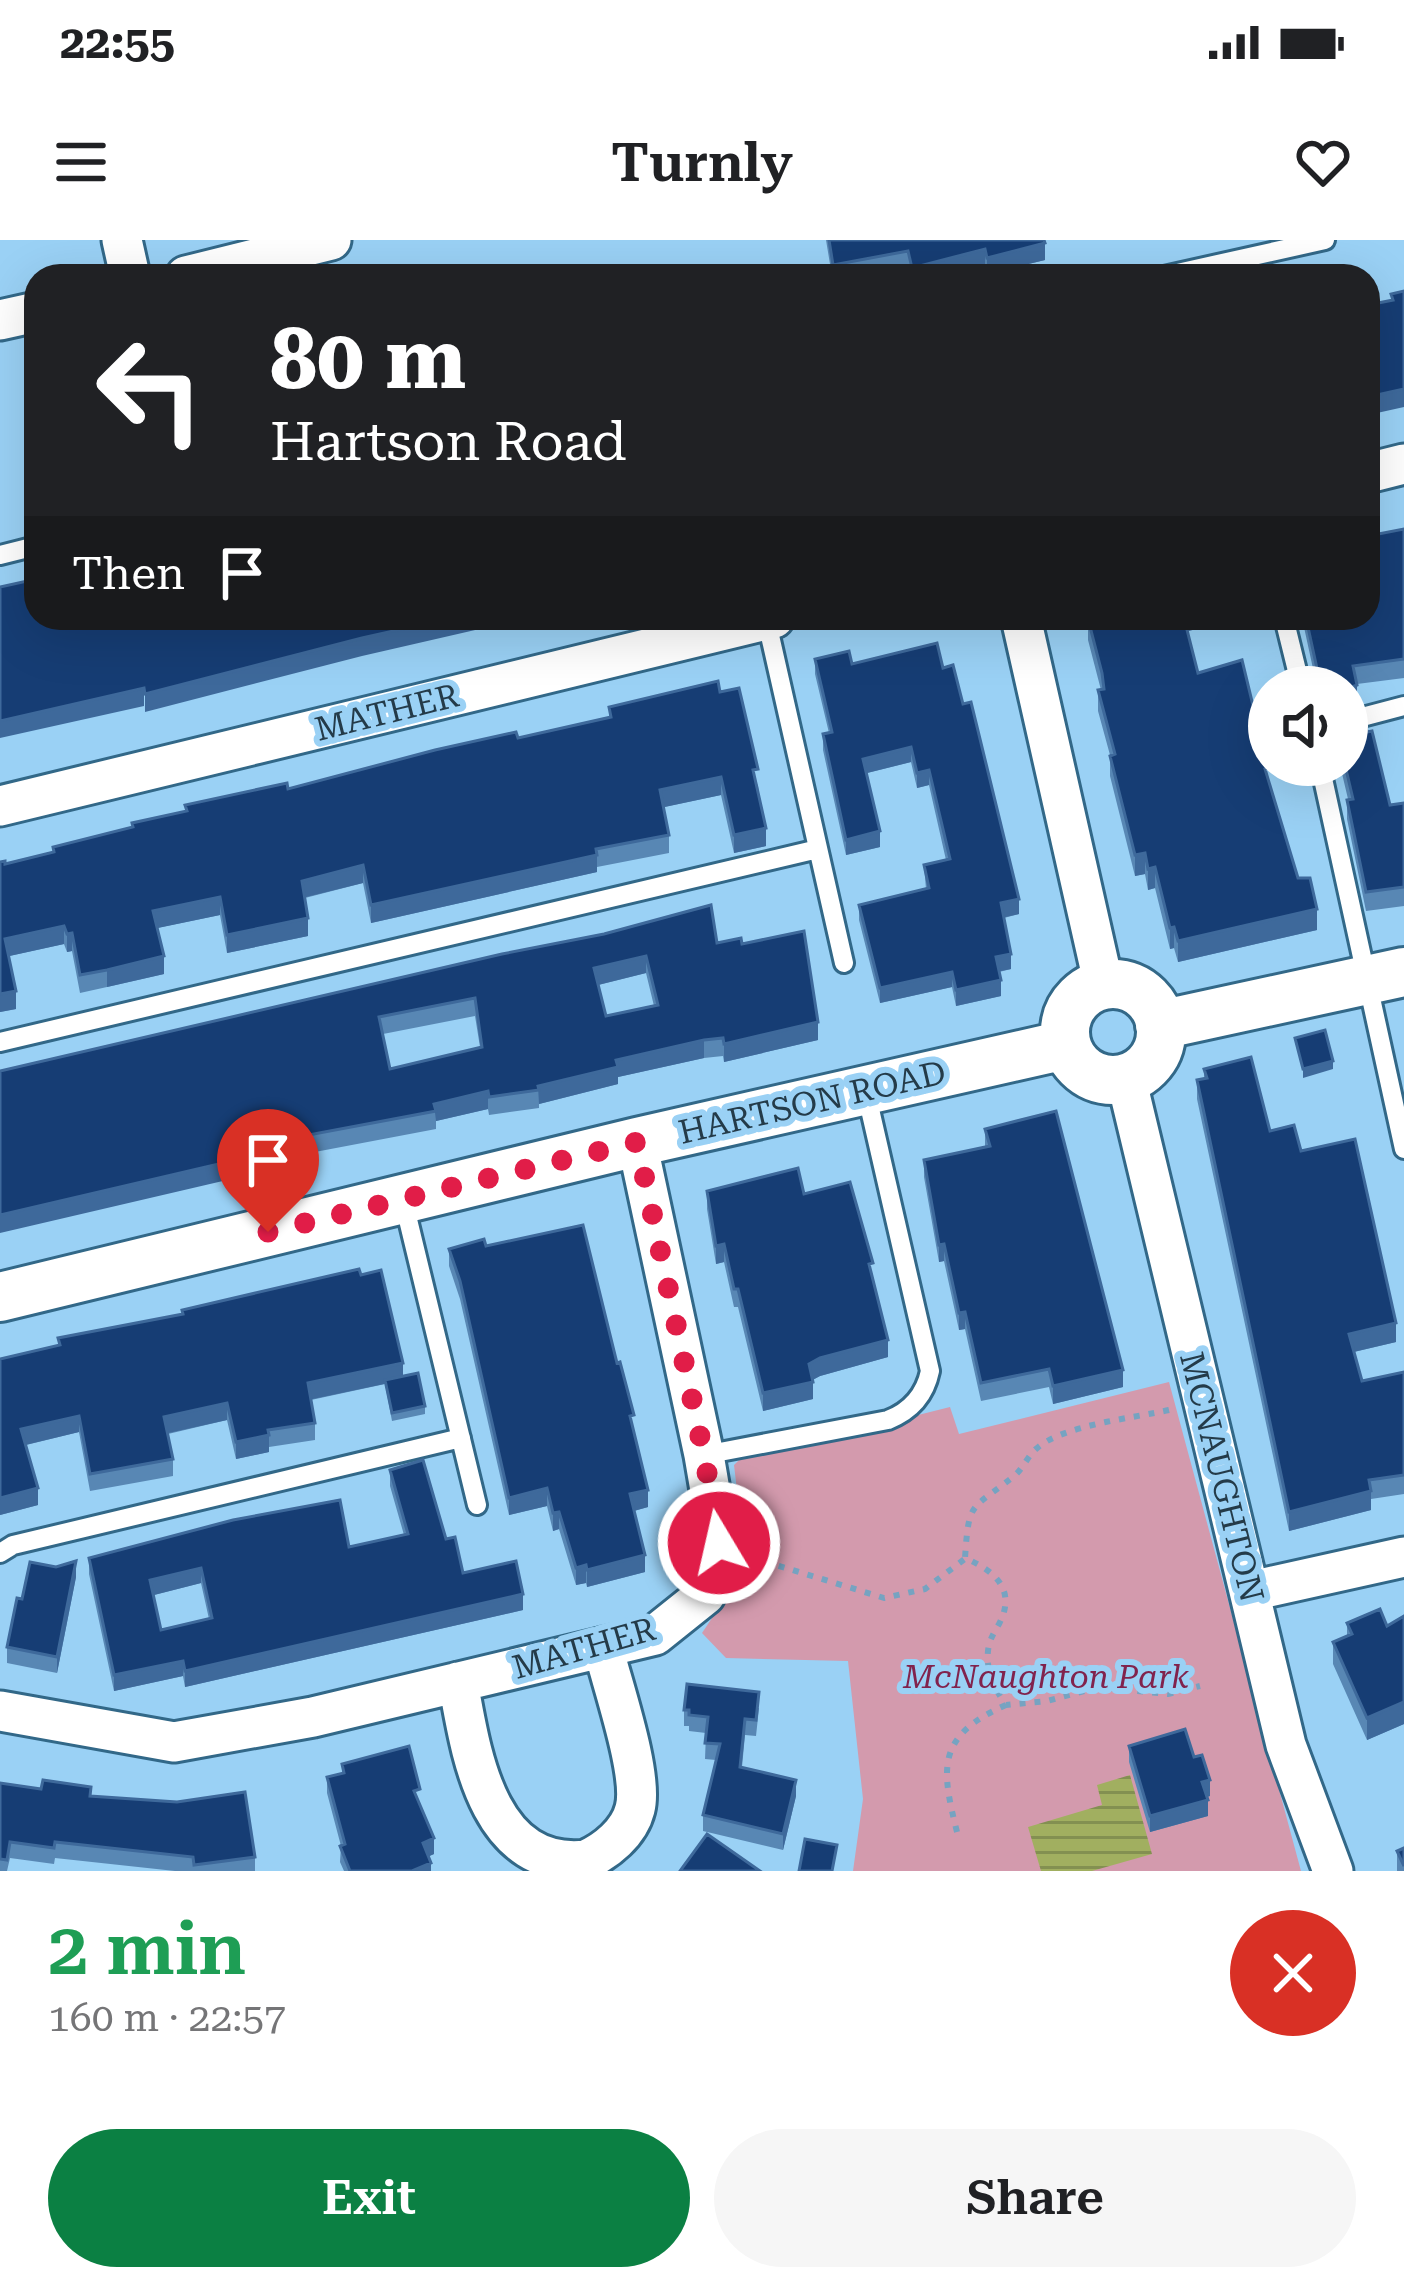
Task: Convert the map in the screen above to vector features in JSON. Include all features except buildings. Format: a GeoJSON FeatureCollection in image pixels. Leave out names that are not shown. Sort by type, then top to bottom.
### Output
{"type":"FeatureCollection","features":[{"type":"Feature","properties":{"kind":"street"},"geometry":{"type":"LineString","coordinates":[[234,264],[331,240]]}},
{"type":"Feature","properties":{"kind":"street","name":"MATHER"},"geometry":{"type":"LineString","coordinates":[[0,806],[720,630]]}},
{"type":"Feature","properties":{"kind":"street"},"geometry":{"type":"LineString","coordinates":[[1024,630],[1104,986]]}},
{"type":"Feature","properties":{"kind":"street"},"geometry":{"type":"LineString","coordinates":[[1160,1025],[1386,976]]}},
{"type":"Feature","properties":{"kind":"street"},"geometry":{"type":"LineString","coordinates":[[1104,986],[1132,986],[1155,1008],[1160,1025],[1160,1045],[1150,1061],[1126,1078],[1096,1079],[1080,1068],[1065,1045],[1067,1015],[1078,1001],[1104,986]]}},
{"type":"Feature","properties":{"kind":"street","name":"HARTSON ROAD"},"geometry":{"type":"LineString","coordinates":[[0,1297],[637,1142],[1065,1045]]}},
{"type":"Feature","properties":{"kind":"street","name":"MCNAUGHTON"},"geometry":{"type":"LineString","coordinates":[[1126,1078],[1286,1745],[1334,1871]]}},
{"type":"Feature","properties":{"kind":"street","name":"MATHER"},"geometry":{"type":"LineString","coordinates":[[0,1711],[175,1742],[313,1717],[655,1635],[705,1595],[719,1543],[637,1142]]}},
{"type":"Feature","properties":{"kind":"street"},"geometry":{"type":"LineString","coordinates":[[1251,1591],[1404,1557]]}},
{"type":"Feature","properties":{"kind":"street"},"geometry":{"type":"LineString","coordinates":[[458,1682],[473,1763],[495,1828],[521,1858],[566,1867],[609,1850],[635,1809],[633,1763],[603,1647]]}},
{"type":"Feature","properties":{"kind":"lane"},"geometry":{"type":"LineString","coordinates":[[1228,264],[1325,240]]}},
{"type":"Feature","properties":{"kind":"lane"},"geometry":{"type":"LineString","coordinates":[[772,630],[844,963]]}},
{"type":"Feature","properties":{"kind":"lane"},"geometry":{"type":"LineString","coordinates":[[1287,630],[1296,666]]}},
{"type":"Feature","properties":{"kind":"lane"},"geometry":{"type":"LineString","coordinates":[[1368,715],[1404,706]]}},
{"type":"Feature","properties":{"kind":"lane"},"geometry":{"type":"LineString","coordinates":[[1327,786],[1386,976],[1404,1149]]}},
{"type":"Feature","properties":{"kind":"lane"},"geometry":{"type":"LineString","coordinates":[[0,1042],[818,849]]}},
{"type":"Feature","properties":{"kind":"lane"},"geometry":{"type":"LineString","coordinates":[[704,1455],[888,1420],[904,1413],[928,1381],[930,1371],[866,1089]]}},
{"type":"Feature","properties":{"kind":"lane"},"geometry":{"type":"LineString","coordinates":[[403,1199],[477,1505]]}},
{"type":"Feature","properties":{"kind":"lane"},"geometry":{"type":"LineString","coordinates":[[0,1553],[13,1545],[461,1438]]}},
{"type":"Feature","properties":{"kind":"path"},"geometry":{"type":"LineString","coordinates":[[966,1558],[968,1514],[985,1495],[1015,1476],[1037,1448],[1067,1433],[1169,1410]]}},
{"type":"Feature","properties":{"kind":"path"},"geometry":{"type":"LineString","coordinates":[[751,1556],[884,1598],[925,1589],[966,1558]]}},
{"type":"Feature","properties":{"kind":"path"},"geometry":{"type":"LineString","coordinates":[[966,1558],[989,1568],[1006,1594],[1006,1609],[988,1647],[988,1671],[1006,1705]]}},
{"type":"Feature","properties":{"kind":"path"},"geometry":{"type":"LineString","coordinates":[[957,1832],[945,1784],[946,1762],[972,1725],[1006,1705],[1047,1701],[1099,1687],[1168,1694],[1200,1686]]}},
{"type":"Feature","properties":{"kind":"green space","name":"McNaughton Park"},"geometry":{"type":"Polygon","coordinates":[[[1169,1382],[1301,1871],[853,1871],[863,1799],[848,1661],[726,1658],[702,1633],[726,1597],[743,1541],[734,1465],[950,1407],[959,1434],[1169,1382]]]}},
{"type":"Feature","properties":{"kind":"shaded area"},"geometry":{"type":"Polygon","coordinates":[[[1130,1775],[1152,1854],[1092,1871],[1041,1871],[1028,1827],[1102,1805],[1097,1785],[1130,1775]]]}},
{"type":"Feature","properties":{"kind":"route"},"geometry":{"type":"LineString","coordinates":[[268,1232],[637,1142],[719,1543]]}}]}
